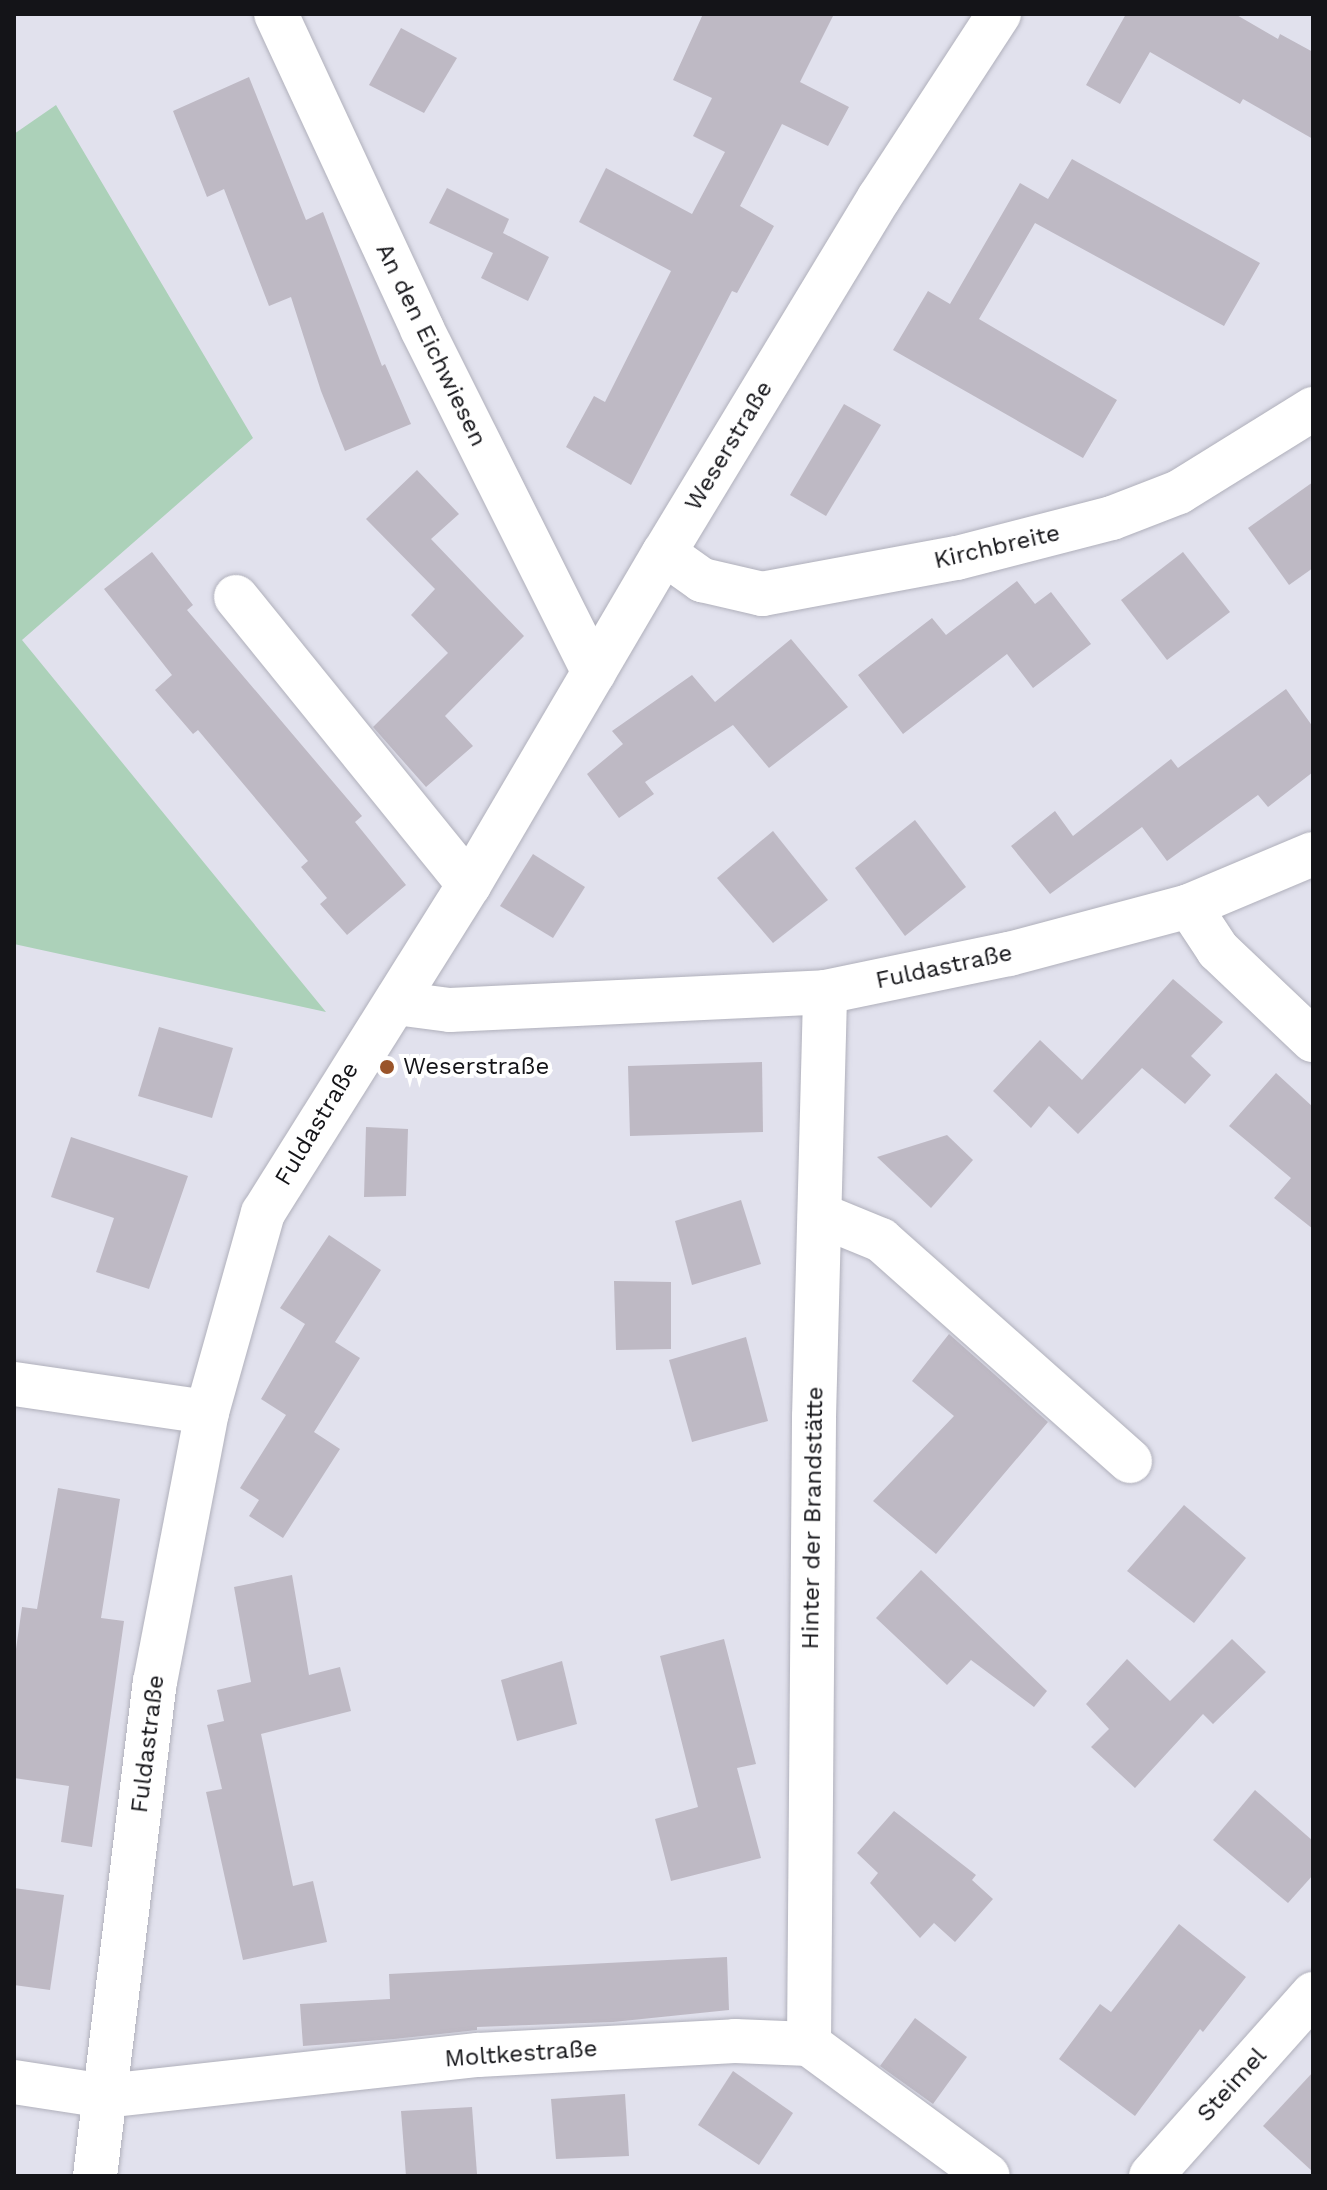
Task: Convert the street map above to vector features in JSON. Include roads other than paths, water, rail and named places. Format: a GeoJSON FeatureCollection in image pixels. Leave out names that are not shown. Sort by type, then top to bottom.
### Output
{"type":"FeatureCollection","features":[{"type":"Feature","properties":{"kind":"street","name":"An den Eichwiesen"},"geometry":{"type":"LineString","coordinates":[[276,14],[422,329],[594,672]]}},
{"type":"Feature","properties":{"kind":"street","name":"Weserstraße"},"geometry":{"type":"LineString","coordinates":[[396,1003],[879,198],[999,14]]}},
{"type":"Feature","properties":{"kind":"street","name":"Kirchbreite"},"geometry":{"type":"LineString","coordinates":[[664,553],[702,580],[762,594],[957,558],[1097,523],[1179,492],[1313,409]]}},
{"type":"Feature","properties":{"kind":"street"},"geometry":{"type":"LineString","coordinates":[[236,597],[469,885]]}},
{"type":"Feature","properties":{"kind":"street","name":"Fuldastraße"},"geometry":{"type":"LineString","coordinates":[[95,2176],[155,1682],[207,1412],[263,1213],[357,1058],[396,1003],[450,1010],[825,992],[1009,954],[1189,906],[1313,854]]}},
{"type":"Feature","properties":{"kind":"street"},"geometry":{"type":"LineString","coordinates":[[1189,906],[1218,950],[1313,1040]]}},
{"type":"Feature","properties":{"kind":"street","name":"Hinter der Brandstätte"},"geometry":{"type":"LineString","coordinates":[[809,2044],[813,1433],[825,992]]}},
{"type":"Feature","properties":{"kind":"street"},"geometry":{"type":"LineString","coordinates":[[820,1215],[881,1240],[1130,1461]]}},
{"type":"Feature","properties":{"kind":"street"},"geometry":{"type":"LineString","coordinates":[[14,1384],[207,1412]]}},
{"type":"Feature","properties":{"kind":"street","name":"Steimel"},"geometry":{"type":"LineString","coordinates":[[1151,2176],[1313,1994]]}},
{"type":"Feature","properties":{"kind":"street","name":"Moltkestraße"},"geometry":{"type":"LineString","coordinates":[[14,2082],[105,2096],[478,2055],[735,2041],[809,2044]]}},
{"type":"Feature","properties":{"kind":"street"},"geometry":{"type":"LineString","coordinates":[[809,2044],[988,2176]]}},
{"type":"Feature","properties":{"kind":"place","name":"Weserstraße"},"geometry":{"type":"Point","coordinates":[387,1067]}}]}
